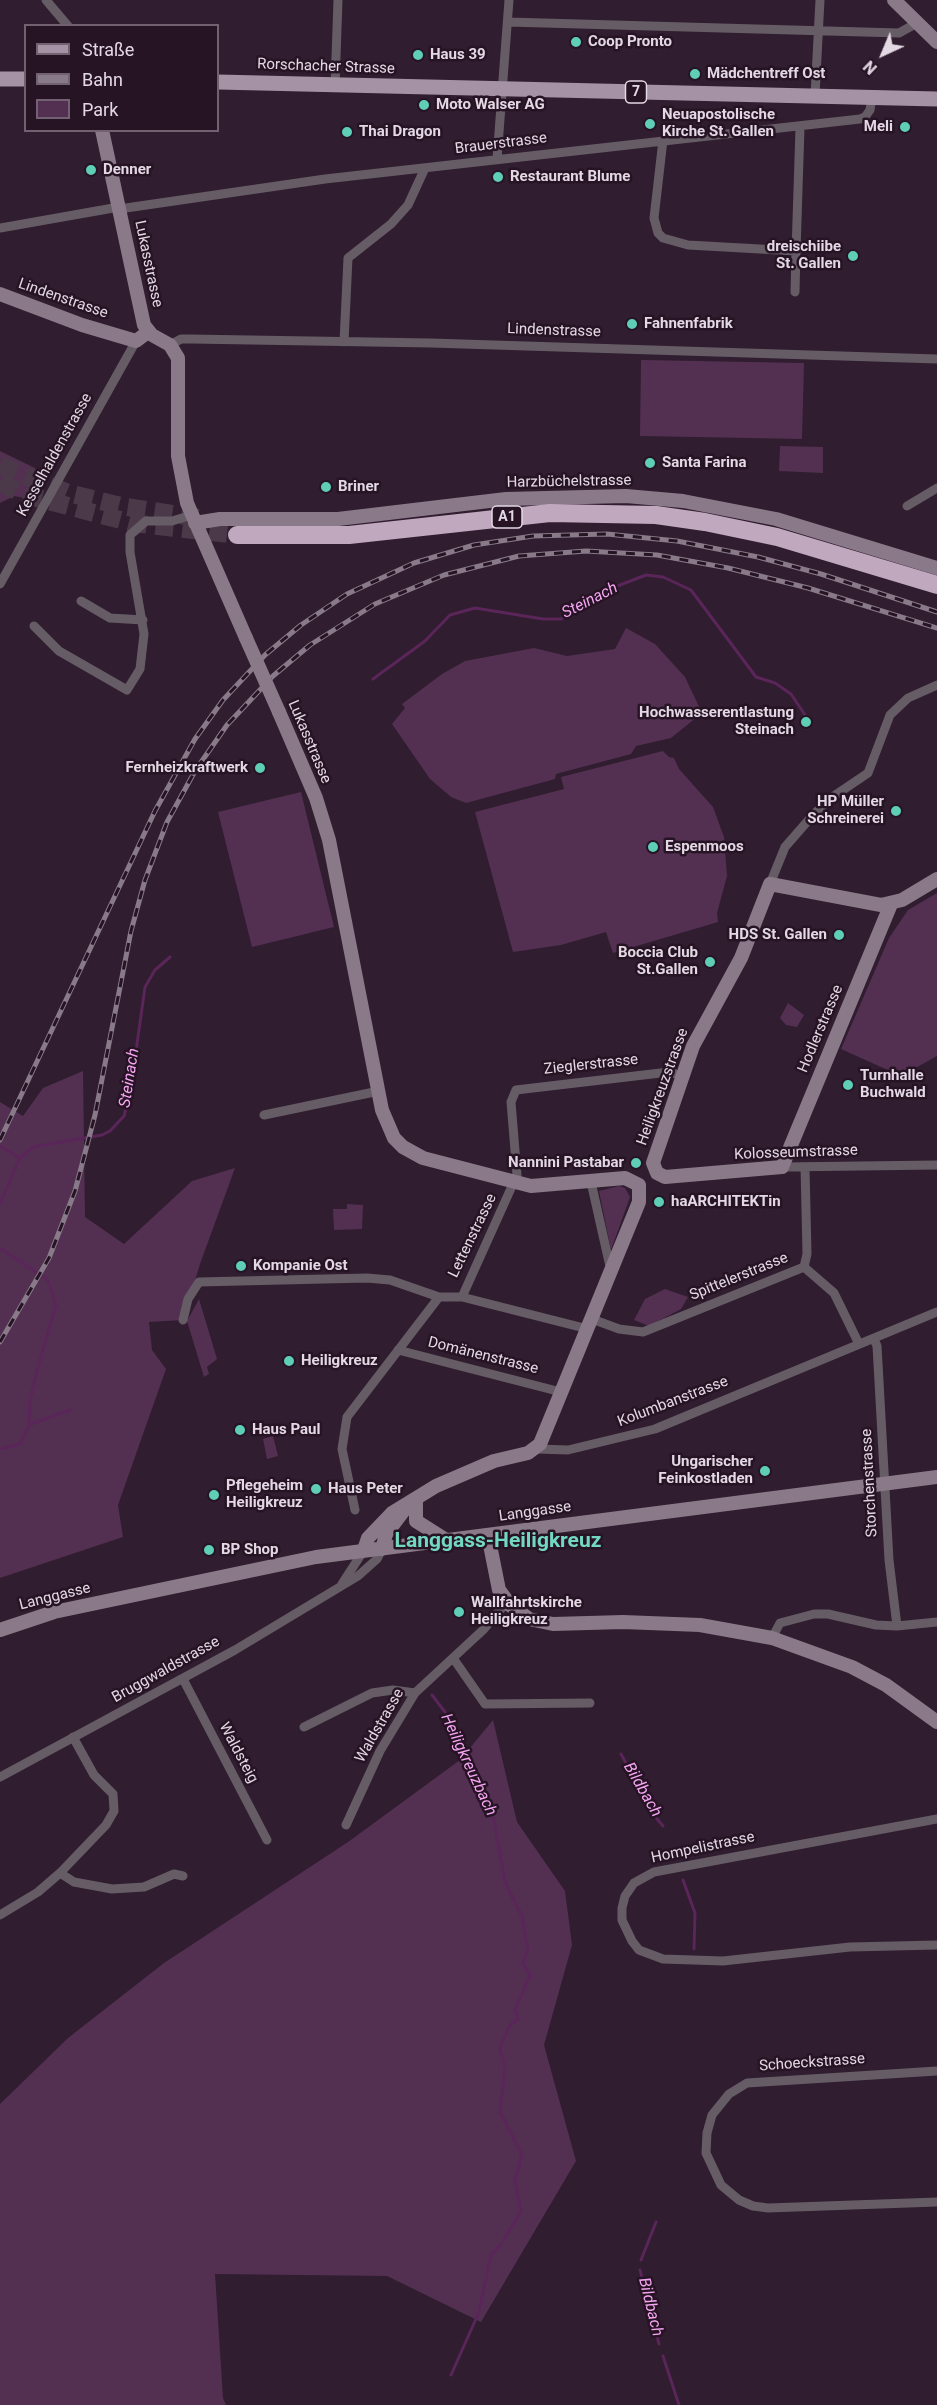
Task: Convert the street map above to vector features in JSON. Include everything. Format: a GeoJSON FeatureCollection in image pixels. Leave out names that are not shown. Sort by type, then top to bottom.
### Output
{"type":"FeatureCollection","features":[{"type":"Feature","properties":{"kind":"highway","name":"A1"},"geometry":{"type":"LineString","coordinates":[[237,535],[349,535],[550,513],[646,515],[705,522],[777,537],[937,585]]}},
{"type":"Feature","properties":{"kind":"main road"},"geometry":{"type":"LineString","coordinates":[[894,0],[937,42]]}},
{"type":"Feature","properties":{"kind":"main road"},"geometry":{"type":"LineString","coordinates":[[0,79],[24,79]]}},
{"type":"Feature","properties":{"kind":"main road","name":"Rorschacher Strasse"},"geometry":{"type":"LineString","coordinates":[[219,82],[815,94],[937,99]]}},
{"type":"Feature","properties":{"kind":"main road","name":"Lukasstrasse"},"geometry":{"type":"LineString","coordinates":[[102,132],[142,318],[142,337]]}},
{"type":"Feature","properties":{"kind":"main road","name":"Lindenstrasse"},"geometry":{"type":"LineString","coordinates":[[0,294],[82,325],[142,337]]}},
{"type":"Feature","properties":{"kind":"main road"},"geometry":{"type":"LineString","coordinates":[[142,337],[170,345]]}},
{"type":"Feature","properties":{"kind":"main road","name":"Lukasstrasse"},"geometry":{"type":"LineString","coordinates":[[170,345],[176,352],[179,367],[178,456],[193,519],[316,798],[329,840],[382,1110],[391,1133],[400,1145],[423,1158],[515,1182],[545,1187],[625,1178],[639,1185]]}},
{"type":"Feature","properties":{"kind":"main road","name":"Harzbüchelstrasse"},"geometry":{"type":"LineString","coordinates":[[193,519],[338,519],[506,499],[571,495],[626,496],[683,501],[771,518],[937,568]]}},
{"type":"Feature","properties":{"kind":"main road"},"geometry":{"type":"LineString","coordinates":[[770,884],[874,904],[891,904],[937,879]]}},
{"type":"Feature","properties":{"kind":"main road","name":"Heiligkreuzstrasse"},"geometry":{"type":"LineString","coordinates":[[657,1173],[653,1163],[697,1036],[741,958],[770,884]]}},
{"type":"Feature","properties":{"kind":"main road","name":"Hodlerstrasse"},"geometry":{"type":"LineString","coordinates":[[782,1167],[891,904]]}},
{"type":"Feature","properties":{"kind":"main road","name":"Kolosseumstrasse"},"geometry":{"type":"LineString","coordinates":[[657,1173],[665,1177],[782,1167]]}},
{"type":"Feature","properties":{"kind":"main road"},"geometry":{"type":"LineString","coordinates":[[537,1449],[639,1202],[639,1185],[657,1173]]}},
{"type":"Feature","properties":{"kind":"main road","name":"Kolumbanstrasse"},"geometry":{"type":"LineString","coordinates":[[364,1550],[373,1532],[392,1513],[462,1473],[537,1449]]}},
{"type":"Feature","properties":{"kind":"main road","name":"Langgasse"},"geometry":{"type":"LineString","coordinates":[[0,1630],[54,1612],[288,1562],[364,1550],[937,1477]]}},
{"type":"Feature","properties":{"kind":"main road"},"geometry":{"type":"LineString","coordinates":[[411,1503],[417,1521],[446,1540]]}},
{"type":"Feature","properties":{"kind":"main road","name":"Kolumbanstrasse"},"geometry":{"type":"LineString","coordinates":[[382,1549],[386,1534],[411,1503]]}},
{"type":"Feature","properties":{"kind":"main road"},"geometry":{"type":"LineString","coordinates":[[488,1535],[496,1582],[507,1602],[523,1615],[544,1623],[700,1625],[772,1638],[852,1667],[886,1685],[937,1722]]}},
{"type":"Feature","properties":{"kind":"street"},"geometry":{"type":"LineString","coordinates":[[46,0],[66,24]]}},
{"type":"Feature","properties":{"kind":"street"},"geometry":{"type":"LineString","coordinates":[[335,85],[338,0]]}},
{"type":"Feature","properties":{"kind":"street"},"geometry":{"type":"LineString","coordinates":[[497,159],[509,2],[498,0]]}},
{"type":"Feature","properties":{"kind":"street"},"geometry":{"type":"LineString","coordinates":[[815,94],[820,0]]}},
{"type":"Feature","properties":{"kind":"street"},"geometry":{"type":"LineString","coordinates":[[508,22],[899,33],[917,22]]}},
{"type":"Feature","properties":{"kind":"street","name":"Brauerstrasse"},"geometry":{"type":"LineString","coordinates":[[0,228],[260,187],[663,140],[800,128],[865,117],[872,97]]}},
{"type":"Feature","properties":{"kind":"street"},"geometry":{"type":"LineString","coordinates":[[795,292],[800,128]]}},
{"type":"Feature","properties":{"kind":"street"},"geometry":{"type":"LineString","coordinates":[[663,140],[654,218],[658,232],[663,237],[688,245],[796,251]]}},
{"type":"Feature","properties":{"kind":"street"},"geometry":{"type":"LineString","coordinates":[[344,342],[348,258],[391,224],[408,205],[425,168]]}},
{"type":"Feature","properties":{"kind":"street","name":"Kesselhaldenstrasse"},"geometry":{"type":"LineString","coordinates":[[0,584],[142,337]]}},
{"type":"Feature","properties":{"kind":"street","name":"Lindenstrasse"},"geometry":{"type":"LineString","coordinates":[[170,345],[181,339],[937,359]]}},
{"type":"Feature","properties":{"kind":"street"},"geometry":{"type":"LineString","coordinates":[[906,506],[937,488]]}},
{"type":"Feature","properties":{"kind":"street"},"geometry":{"type":"LineString","coordinates":[[34,626],[59,651],[127,690],[141,665],[143,620],[130,552],[130,535],[146,521],[172,522],[193,519]]}},
{"type":"Feature","properties":{"kind":"street"},"geometry":{"type":"LineString","coordinates":[[81,601],[110,618],[143,620]]}},
{"type":"Feature","properties":{"kind":"street","name":"Heiligkreuzstrasse"},"geometry":{"type":"LineString","coordinates":[[770,884],[785,847],[813,815],[831,798],[868,773],[890,715],[908,698],[937,685]]}},
{"type":"Feature","properties":{"kind":"street","name":"Zieglerstrasse"},"geometry":{"type":"LineString","coordinates":[[511,1102],[514,1092],[520,1088],[669,1072],[683,1076]]}},
{"type":"Feature","properties":{"kind":"street"},"geometry":{"type":"LineString","coordinates":[[264,1115],[379,1091]]}},
{"type":"Feature","properties":{"kind":"street","name":"Lettenstrasse"},"geometry":{"type":"LineString","coordinates":[[440,1297],[462,1296],[465,1285],[515,1182],[518,1169],[511,1102]]}},
{"type":"Feature","properties":{"kind":"street","name":"Kolosseumstrasse"},"geometry":{"type":"LineString","coordinates":[[782,1167],[937,1165]]}},
{"type":"Feature","properties":{"kind":"street","name":"Spittelerstrasse"},"geometry":{"type":"LineString","coordinates":[[462,1296],[590,1324],[643,1332],[804,1267],[807,1254],[805,1167]]}},
{"type":"Feature","properties":{"kind":"street"},"geometry":{"type":"LineString","coordinates":[[591,1182],[611,1271]]}},
{"type":"Feature","properties":{"kind":"street"},"geometry":{"type":"LineString","coordinates":[[804,1267],[834,1293],[859,1344]]}},
{"type":"Feature","properties":{"kind":"street"},"geometry":{"type":"LineString","coordinates":[[183,1320],[188,1299],[199,1282],[367,1278],[390,1280],[440,1297],[351,1410],[345,1425],[342,1449],[355,1510]]}},
{"type":"Feature","properties":{"kind":"street","name":"Kolumbanstrasse"},"geometry":{"type":"LineString","coordinates":[[537,1449],[568,1450],[655,1429],[937,1312]]}},
{"type":"Feature","properties":{"kind":"street","name":"Storchenstrasse"},"geometry":{"type":"LineString","coordinates":[[874,1339],[877,1346],[884,1483],[897,1626]]}},
{"type":"Feature","properties":{"kind":"street","name":"Domänenstrasse"},"geometry":{"type":"LineString","coordinates":[[398,1350],[561,1392]]}},
{"type":"Feature","properties":{"kind":"street","name":"Bruggwaldstrasse"},"geometry":{"type":"LineString","coordinates":[[0,1777],[183,1679],[370,1567],[382,1549]]}},
{"type":"Feature","properties":{"kind":"street","name":"Bruggwaldstrasse"},"geometry":{"type":"LineString","coordinates":[[342,1584],[364,1550]]}},
{"type":"Feature","properties":{"kind":"street","name":"Waldstrasse"},"geometry":{"type":"LineString","coordinates":[[345,1825],[380,1751],[416,1693],[507,1602]]}},
{"type":"Feature","properties":{"kind":"street"},"geometry":{"type":"LineString","coordinates":[[772,1638],[773,1631],[780,1623],[814,1614],[828,1614],[876,1625],[897,1626],[937,1622]]}},
{"type":"Feature","properties":{"kind":"street"},"geometry":{"type":"LineString","coordinates":[[453,1658],[485,1704],[590,1703]]}},
{"type":"Feature","properties":{"kind":"street","name":"Waldsteig"},"geometry":{"type":"LineString","coordinates":[[183,1679],[267,1840]]}},
{"type":"Feature","properties":{"kind":"street"},"geometry":{"type":"LineString","coordinates":[[304,1727],[372,1693],[393,1690],[416,1693]]}},
{"type":"Feature","properties":{"kind":"street"},"geometry":{"type":"LineString","coordinates":[[0,1915],[38,1892],[60,1873],[106,1824],[115,1807],[113,1794],[94,1775],[73,1737]]}},
{"type":"Feature","properties":{"kind":"street","name":"Hompelistrasse"},"geometry":{"type":"LineString","coordinates":[[937,1820],[654,1872],[634,1883],[625,1896],[622,1908],[622,1920],[639,1950],[663,1959],[723,1961],[822,1949],[937,1945]]}},
{"type":"Feature","properties":{"kind":"street"},"geometry":{"type":"LineString","coordinates":[[60,1873],[74,1882],[112,1889],[144,1887],[174,1874],[183,1876]]}},
{"type":"Feature","properties":{"kind":"street","name":"Schoeckstrasse"},"geometry":{"type":"LineString","coordinates":[[937,2071],[747,2083],[729,2094],[712,2115],[707,2133],[706,2153],[721,2185],[734,2197],[753,2206],[768,2208],[937,2202]]}},
{"type":"Feature","properties":{"kind":"green space"},"geometry":{"type":"Polygon","coordinates":[[[641,360],[804,363],[802,439],[640,436],[641,360]]]}},
{"type":"Feature","properties":{"kind":"green space"},"geometry":{"type":"Polygon","coordinates":[[[780,446],[823,447],[823,473],[779,471],[780,446]]]}},
{"type":"Feature","properties":{"kind":"green space"},"geometry":{"type":"Polygon","coordinates":[[[0,451],[47,474],[34,500],[14,496],[0,503],[0,451]]]}},
{"type":"Feature","properties":{"kind":"green space"},"geometry":{"type":"Polygon","coordinates":[[[626,628],[655,644],[685,677],[702,713],[671,738],[636,746],[631,754],[556,774],[555,779],[466,803],[451,797],[430,779],[392,724],[405,708],[402,704],[442,674],[465,661],[534,648],[567,656],[615,649],[626,628]]]}},
{"type":"Feature","properties":{"kind":"green space","name":"Espenmoos"},"geometry":{"type":"Polygon","coordinates":[[[663,751],[669,757],[674,758],[679,769],[713,807],[724,837],[727,876],[717,913],[718,922],[613,953],[606,932],[561,945],[513,952],[475,812],[564,789],[561,777],[663,751]]]}},
{"type":"Feature","properties":{"kind":"green space"},"geometry":{"type":"Polygon","coordinates":[[[301,792],[334,927],[252,947],[218,812],[301,792]]]}},
{"type":"Feature","properties":{"kind":"green space"},"geometry":{"type":"Polygon","coordinates":[[[937,893],[937,1056],[901,1076],[841,1049],[889,938],[908,910],[937,893]]]}},
{"type":"Feature","properties":{"kind":"green space"},"geometry":{"type":"Polygon","coordinates":[[[788,1003],[804,1015],[797,1027],[786,1025],[780,1018],[788,1003]]]}},
{"type":"Feature","properties":{"kind":"green space"},"geometry":{"type":"Polygon","coordinates":[[[83,1071],[85,1217],[124,1244],[192,1181],[235,1168],[200,1264],[183,1320],[149,1322],[152,1350],[166,1369],[118,1505],[123,1537],[0,1578],[0,1102],[23,1116],[43,1088],[83,1071]]]}},
{"type":"Feature","properties":{"kind":"green space"},"geometry":{"type":"Polygon","coordinates":[[[619,1186],[625,1188],[630,1197],[611,1250],[599,1191],[619,1186]]]}},
{"type":"Feature","properties":{"kind":"green space"},"geometry":{"type":"Polygon","coordinates":[[[347,1204],[363,1205],[362,1229],[334,1230],[333,1209],[347,1209],[347,1204]]]}},
{"type":"Feature","properties":{"kind":"green space"},"geometry":{"type":"Polygon","coordinates":[[[665,1289],[688,1297],[681,1309],[649,1326],[634,1320],[645,1299],[665,1289]]]}},
{"type":"Feature","properties":{"kind":"green space"},"geometry":{"type":"Polygon","coordinates":[[[199,1299],[217,1359],[207,1367],[209,1374],[204,1377],[187,1321],[199,1299]]]}},
{"type":"Feature","properties":{"kind":"green space"},"geometry":{"type":"Polygon","coordinates":[[[273,1436],[278,1456],[267,1459],[263,1439],[273,1436]]]}},
{"type":"Feature","properties":{"kind":"green space"},"geometry":{"type":"Polygon","coordinates":[[[493,1720],[517,1822],[565,1891],[572,1945],[544,2045],[576,2161],[481,2322],[387,2276],[215,2274],[223,2398],[226,2405],[0,2405],[0,2104],[68,2038],[164,1963],[348,1842],[460,1760],[493,1720]]]}},
{"type":"Feature","properties":{"kind":"waterway","name":"Steinach"},"geometry":{"type":"LineString","coordinates":[[373,679],[425,641],[450,615],[475,608],[543,619],[561,619],[594,595],[646,575],[663,577],[691,590],[756,677],[775,683],[791,694],[805,715]]}},
{"type":"Feature","properties":{"kind":"waterway","name":"Steinach"},"geometry":{"type":"LineString","coordinates":[[0,1204],[20,1158],[33,1147],[102,1135],[110,1131],[124,1116],[130,1094],[145,987],[155,970],[170,957]]}},
{"type":"Feature","properties":{"kind":"waterway"},"geometry":{"type":"LineString","coordinates":[[0,1146],[20,1158]]}},
{"type":"Feature","properties":{"kind":"waterway","name":"Steinach"},"geometry":{"type":"LineString","coordinates":[[0,1248],[48,1280],[56,1305],[30,1400],[29,1425],[20,1444],[0,1449]]}},
{"type":"Feature","properties":{"kind":"waterway","name":"Heiligkreuzbach"},"geometry":{"type":"LineString","coordinates":[[29,1425],[70,1410]]}},
{"type":"Feature","properties":{"kind":"waterway","name":"Heiligkreuzbach"},"geometry":{"type":"LineString","coordinates":[[432,1695],[445,1712],[494,1820],[505,1882],[522,1916],[528,1950],[523,1963],[530,1975],[515,2010],[518,2019],[509,2026],[500,2049],[505,2069],[500,2112],[522,2155],[515,2181],[521,2211],[504,2240]]}},
{"type":"Feature","properties":{"kind":"waterway","name":"Bildbach"},"geometry":{"type":"LineString","coordinates":[[621,1754],[654,1815],[663,1826]]}},
{"type":"Feature","properties":{"kind":"waterway","name":"Bildbach"},"geometry":{"type":"LineString","coordinates":[[683,1880],[695,1913],[694,1949]]}},
{"type":"Feature","properties":{"kind":"waterway","name":"Bildbach"},"geometry":{"type":"LineString","coordinates":[[641,2260],[656,2222]]}},
{"type":"Feature","properties":{"kind":"waterway","name":"Heiligkreuzbach"},"geometry":{"type":"LineString","coordinates":[[451,2375],[479,2312],[491,2255],[501,2244]]}},
{"type":"Feature","properties":{"kind":"waterway","name":"Bildbach"},"geometry":{"type":"LineString","coordinates":[[640,2270],[659,2344]]}},
{"type":"Feature","properties":{"kind":"waterway","name":"Bildbach"},"geometry":{"type":"LineString","coordinates":[[663,2356],[679,2405]]}},
{"type":"Feature","properties":{"kind":"tunnel"},"geometry":{"type":"LineString","coordinates":[[0,465],[68,493],[121,506],[198,518]]}},
{"type":"Feature","properties":{"kind":"tunnel"},"geometry":{"type":"LineString","coordinates":[[0,483],[26,495],[132,523],[237,535]]}},
{"type":"Feature","properties":{"kind":"railway"},"geometry":{"type":"LineString","coordinates":[[0,1140],[155,811],[195,739],[223,700],[265,655],[301,625],[347,594],[414,563],[474,545],[533,536],[607,534],[677,541],[758,557],[821,574],[937,612]]}},
{"type":"Feature","properties":{"kind":"railway"},"geometry":{"type":"LineString","coordinates":[[0,1342],[49,1258],[75,1191],[95,1115],[131,931],[145,880],[167,822],[195,771],[227,725],[273,676],[310,645],[375,604],[444,575],[519,556],[586,551],[657,555],[728,568],[808,588],[937,628]]}},
{"type":"Feature","properties":{"kind":"place","name":"Coop Pronto"},"geometry":{"type":"Point","coordinates":[576,42]}},
{"type":"Feature","properties":{"kind":"place","name":"Haus 39"},"geometry":{"type":"Point","coordinates":[418,55]}},
{"type":"Feature","properties":{"kind":"place","name":"Mädchentreff Ost"},"geometry":{"type":"Point","coordinates":[695,74]}},
{"type":"Feature","properties":{"kind":"place","name":"Moto Walser AG"},"geometry":{"type":"Point","coordinates":[424,105]}},
{"type":"Feature","properties":{"kind":"place","name":"Neuapostolische Kirche St. Gallen"},"geometry":{"type":"Point","coordinates":[650,124]}},
{"type":"Feature","properties":{"kind":"place","name":"Meli"},"geometry":{"type":"Point","coordinates":[905,127]}},
{"type":"Feature","properties":{"kind":"place","name":"Thai Dragon"},"geometry":{"type":"Point","coordinates":[347,132]}},
{"type":"Feature","properties":{"kind":"place","name":"Denner"},"geometry":{"type":"Point","coordinates":[91,170]}},
{"type":"Feature","properties":{"kind":"place","name":"Restaurant Blume"},"geometry":{"type":"Point","coordinates":[498,177]}},
{"type":"Feature","properties":{"kind":"place","name":"dreischiibe St. Gallen"},"geometry":{"type":"Point","coordinates":[853,256]}},
{"type":"Feature","properties":{"kind":"place","name":"Fahnenfabrik"},"geometry":{"type":"Point","coordinates":[632,324]}},
{"type":"Feature","properties":{"kind":"place","name":"Santa Farina"},"geometry":{"type":"Point","coordinates":[650,463]}},
{"type":"Feature","properties":{"kind":"place","name":"Briner"},"geometry":{"type":"Point","coordinates":[326,487]}},
{"type":"Feature","properties":{"kind":"place","name":"Hochwasserentlastung Steinach"},"geometry":{"type":"Point","coordinates":[806,722]}},
{"type":"Feature","properties":{"kind":"place","name":"Fernheizkraftwerk"},"geometry":{"type":"Point","coordinates":[260,768]}},
{"type":"Feature","properties":{"kind":"place","name":"HP Müller Schreinerei"},"geometry":{"type":"Point","coordinates":[896,811]}},
{"type":"Feature","properties":{"kind":"place","name":"Espenmoos"},"geometry":{"type":"Point","coordinates":[653,847]}},
{"type":"Feature","properties":{"kind":"place","name":"HDS St. Gallen"},"geometry":{"type":"Point","coordinates":[839,935]}},
{"type":"Feature","properties":{"kind":"place","name":"Boccia Club St.Gallen"},"geometry":{"type":"Point","coordinates":[710,962]}},
{"type":"Feature","properties":{"kind":"place","name":"Turnhalle Buchwald"},"geometry":{"type":"Point","coordinates":[848,1085]}},
{"type":"Feature","properties":{"kind":"place","name":"Nannini Pastabar"},"geometry":{"type":"Point","coordinates":[636,1163]}},
{"type":"Feature","properties":{"kind":"place","name":"haARCHITEKTin"},"geometry":{"type":"Point","coordinates":[659,1202]}},
{"type":"Feature","properties":{"kind":"place","name":"Kompanie Ost"},"geometry":{"type":"Point","coordinates":[241,1266]}},
{"type":"Feature","properties":{"kind":"place","name":"Heiligkreuz"},"geometry":{"type":"Point","coordinates":[289,1361]}},
{"type":"Feature","properties":{"kind":"place","name":"Haus Paul"},"geometry":{"type":"Point","coordinates":[240,1430]}},
{"type":"Feature","properties":{"kind":"place","name":"Ungarischer Feinkostladen"},"geometry":{"type":"Point","coordinates":[765,1471]}},
{"type":"Feature","properties":{"kind":"place","name":"Haus Peter"},"geometry":{"type":"Point","coordinates":[316,1489]}},
{"type":"Feature","properties":{"kind":"place","name":"Pflegeheim Heiligkreuz"},"geometry":{"type":"Point","coordinates":[214,1495]}},
{"type":"Feature","properties":{"kind":"place","name":"BP Shop"},"geometry":{"type":"Point","coordinates":[209,1550]}},
{"type":"Feature","properties":{"kind":"place","name":"Wallfahrtskirche Heiligkreuz"},"geometry":{"type":"Point","coordinates":[459,1612]}},
{"type":"Feature","properties":{"kind":"district","name":"Langgass-Heiligkreuz"},"geometry":{"type":"Point","coordinates":[498,1542]}}]}
